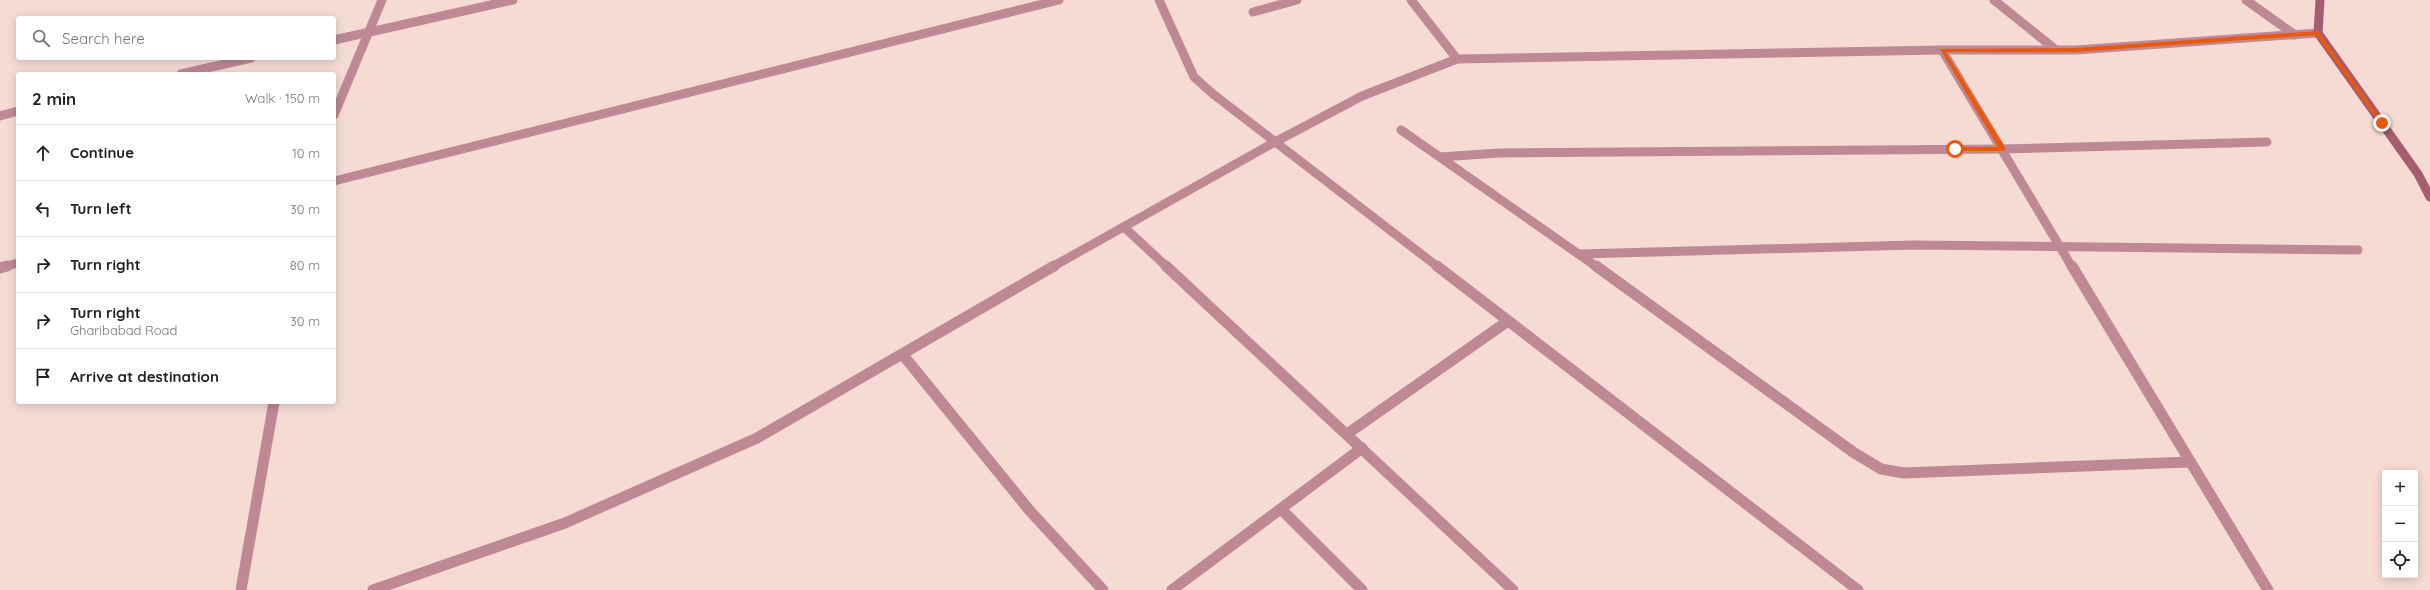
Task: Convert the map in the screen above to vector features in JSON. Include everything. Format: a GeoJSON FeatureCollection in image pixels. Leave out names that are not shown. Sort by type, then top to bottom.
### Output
{"type":"FeatureCollection","features":[{"type":"Feature","properties":{"kind":"street"},"geometry":{"type":"LineString","coordinates":[[336,110],[382,0]]}},
{"type":"Feature","properties":{"kind":"street"},"geometry":{"type":"LineString","coordinates":[[336,40],[512,0]]}},
{"type":"Feature","properties":{"kind":"street"},"geometry":{"type":"LineString","coordinates":[[336,181],[1059,0]]}},
{"type":"Feature","properties":{"kind":"street"},"geometry":{"type":"LineString","coordinates":[[1159,0],[1194,77],[1276,142],[1858,590]]}},
{"type":"Feature","properties":{"kind":"street"},"geometry":{"type":"LineString","coordinates":[[1253,12],[1297,0]]}},
{"type":"Feature","properties":{"kind":"street"},"geometry":{"type":"LineString","coordinates":[[1411,0],[1457,59]]}},
{"type":"Feature","properties":{"kind":"street"},"geometry":{"type":"LineString","coordinates":[[1994,0],[2056,50]]}},
{"type":"Feature","properties":{"kind":"street"},"geometry":{"type":"LineString","coordinates":[[2246,0],[2295,35]]}},
{"type":"Feature","properties":{"kind":"street"},"geometry":{"type":"LineString","coordinates":[[2320,0],[2318,33],[2418,174],[2430,197]]}},
{"type":"Feature","properties":{"kind":"street"},"geometry":{"type":"LineString","coordinates":[[373,590],[565,524],[757,438],[1124,227],[1276,142],[1362,96],[1457,59],[1942,50],[2056,50],[2318,33]]}},
{"type":"Feature","properties":{"kind":"street"},"geometry":{"type":"LineString","coordinates":[[1942,50],[2003,149],[2189,462],[2268,590]]}},
{"type":"Feature","properties":{"kind":"street"},"geometry":{"type":"LineString","coordinates":[[189,72],[242,60]]}},
{"type":"Feature","properties":{"kind":"street"},"geometry":{"type":"LineString","coordinates":[[0,116],[16,112]]}},
{"type":"Feature","properties":{"kind":"street"},"geometry":{"type":"LineString","coordinates":[[1401,130],[1580,254],[1853,452],[1881,468],[1904,473],[2189,462]]}},
{"type":"Feature","properties":{"kind":"street"},"geometry":{"type":"LineString","coordinates":[[1440,157],[1499,153],[2003,149],[2267,142]]}},
{"type":"Feature","properties":{"kind":"street"},"geometry":{"type":"LineString","coordinates":[[1124,227],[1513,590]]}},
{"type":"Feature","properties":{"kind":"street"},"geometry":{"type":"LineString","coordinates":[[1580,254],[1914,245],[2320,248],[2358,250]]}},
{"type":"Feature","properties":{"kind":"street"},"geometry":{"type":"LineString","coordinates":[[0,268],[16,264]]}},
{"type":"Feature","properties":{"kind":"street"},"geometry":{"type":"LineString","coordinates":[[1347,434],[1508,321]]}},
{"type":"Feature","properties":{"kind":"street"},"geometry":{"type":"LineString","coordinates":[[902,355],[1030,511],[1103,590]]}},
{"type":"Feature","properties":{"kind":"street"},"geometry":{"type":"LineString","coordinates":[[241,590],[274,404]]}},
{"type":"Feature","properties":{"kind":"street"},"geometry":{"type":"LineString","coordinates":[[1172,590],[1362,448]]}},
{"type":"Feature","properties":{"kind":"street"},"geometry":{"type":"LineString","coordinates":[[1281,509],[1362,590]]}},
{"type":"Feature","properties":{"kind":"route"},"geometry":{"type":"LineString","coordinates":[[1955,149],[2003,149],[1942,50],[2076,50],[2318,33],[2382,123]]}}]}
